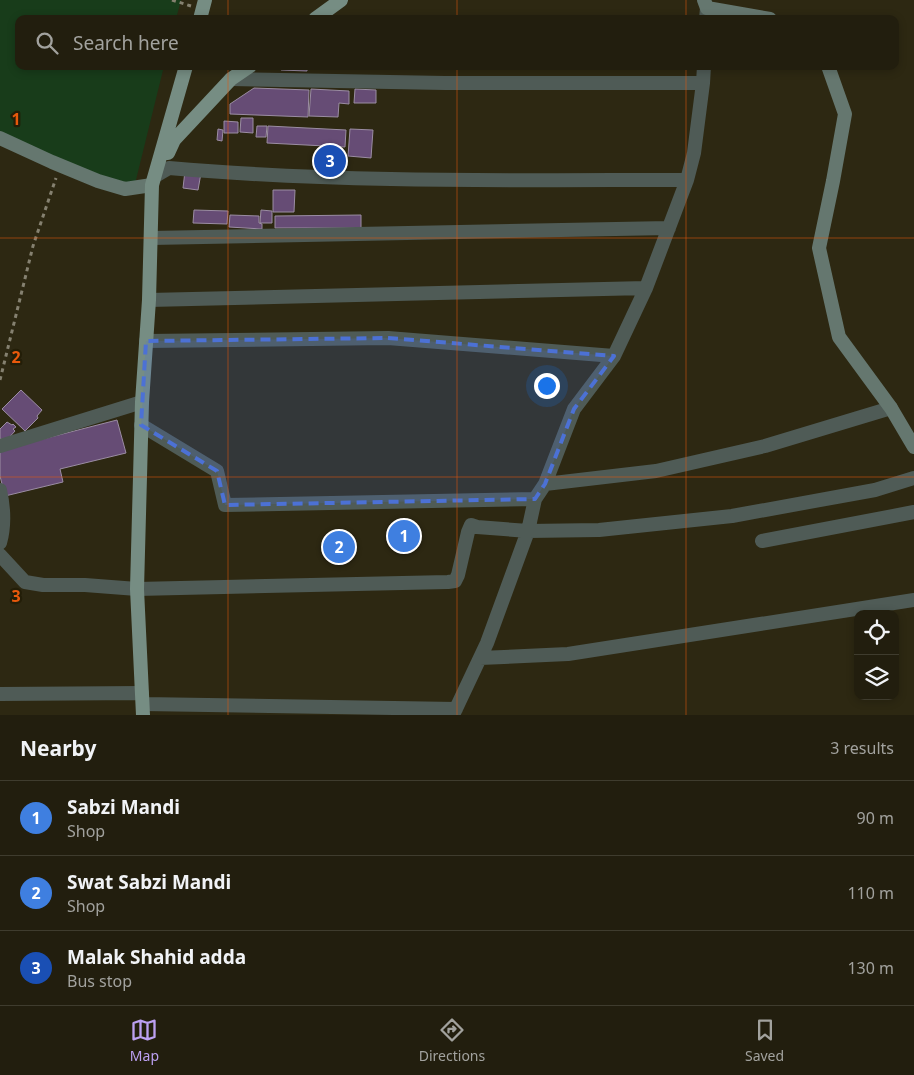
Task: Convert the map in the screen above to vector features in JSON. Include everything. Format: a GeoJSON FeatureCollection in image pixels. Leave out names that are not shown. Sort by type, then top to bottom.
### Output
{"type":"FeatureCollection","features":[{"type":"Feature","properties":{"kind":"main road"},"geometry":{"type":"LineString","coordinates":[[201,15],[206,0]]}},
{"type":"Feature","properties":{"kind":"main road"},"geometry":{"type":"LineString","coordinates":[[320,15],[341,0]]}},
{"type":"Feature","properties":{"kind":"main road"},"geometry":{"type":"LineString","coordinates":[[706,9],[744,15]]}},
{"type":"Feature","properties":{"kind":"main road"},"geometry":{"type":"LineString","coordinates":[[143,704],[137,589],[141,426],[154,180],[185,70]]}},
{"type":"Feature","properties":{"kind":"main road"},"geometry":{"type":"LineString","coordinates":[[0,138],[98,181],[125,189],[154,180],[174,140],[231,80],[245,70]]}},
{"type":"Feature","properties":{"kind":"main road"},"geometry":{"type":"LineString","coordinates":[[829,70],[845,114],[834,181],[819,248],[839,337],[891,408],[914,447]]}},
{"type":"Feature","properties":{"kind":"street"},"geometry":{"type":"LineString","coordinates":[[0,694],[143,704],[455,712],[487,643],[528,531],[535,499],[545,484],[574,409],[614,356],[646,288],[687,180],[694,153],[704,70]]}},
{"type":"Feature","properties":{"kind":"street"},"geometry":{"type":"LineString","coordinates":[[231,80],[445,83],[703,83]]}},
{"type":"Feature","properties":{"kind":"street"},"geometry":{"type":"LineString","coordinates":[[154,180],[169,168],[290,177],[479,180],[687,180]]}},
{"type":"Feature","properties":{"kind":"street"},"geometry":{"type":"LineString","coordinates":[[151,238],[669,228]]}},
{"type":"Feature","properties":{"kind":"street"},"geometry":{"type":"LineString","coordinates":[[149,300],[646,288]]}},
{"type":"Feature","properties":{"kind":"street"},"geometry":{"type":"LineString","coordinates":[[146,341],[388,338],[614,356]]}},
{"type":"Feature","properties":{"kind":"street"},"geometry":{"type":"LineString","coordinates":[[0,446],[142,402]]}},
{"type":"Feature","properties":{"kind":"street"},"geometry":{"type":"LineString","coordinates":[[545,484],[656,470],[765,446],[891,408]]}},
{"type":"Feature","properties":{"kind":"street"},"geometry":{"type":"LineString","coordinates":[[141,426],[217,471],[225,505],[535,499]]}},
{"type":"Feature","properties":{"kind":"street"},"geometry":{"type":"LineString","coordinates":[[0,555],[25,582],[43,585],[85,585],[137,589],[455,581],[471,525],[528,531],[600,530],[732,516],[874,490],[914,478]]}},
{"type":"Feature","properties":{"kind":"street"},"geometry":{"type":"LineString","coordinates":[[0,490],[3,504],[4,530],[0,543]]}},
{"type":"Feature","properties":{"kind":"street"},"geometry":{"type":"LineString","coordinates":[[762,541],[914,512]]}},
{"type":"Feature","properties":{"kind":"street"},"geometry":{"type":"LineString","coordinates":[[480,658],[568,654],[914,600]]}},
{"type":"Feature","properties":{"kind":"path"},"geometry":{"type":"LineString","coordinates":[[0,380],[33,246],[60,165]]}},
{"type":"Feature","properties":{"kind":"highlighted area"},"geometry":{"type":"Polygon","coordinates":[[[388,338],[614,356],[574,409],[545,484],[535,499],[225,505],[217,471],[141,425],[146,341],[388,338]]]}},
{"type":"Feature","properties":{"kind":"green space"},"geometry":{"type":"Polygon","coordinates":[[[0,0],[181,0],[177,15],[15,15],[15,70],[163,70],[135,184],[95,187],[0,131],[0,0]]]}},
{"type":"Feature","properties":{"kind":"building"},"geometry":{"type":"Polygon","coordinates":[[[254,88],[309,90],[308,117],[230,114],[230,104],[254,88]]]}},
{"type":"Feature","properties":{"kind":"building"},"geometry":{"type":"Polygon","coordinates":[[[311,89],[349,91],[349,104],[339,103],[338,117],[309,116],[311,89]]]}},
{"type":"Feature","properties":{"kind":"building"},"geometry":{"type":"Polygon","coordinates":[[[355,89],[376,90],[376,103],[354,103],[355,89]]]}},
{"type":"Feature","properties":{"kind":"building"},"geometry":{"type":"Polygon","coordinates":[[[241,118],[253,118],[253,133],[240,132],[241,118]]]}},
{"type":"Feature","properties":{"kind":"building"},"geometry":{"type":"Polygon","coordinates":[[[224,121],[238,122],[238,133],[224,133],[224,121]]]}},
{"type":"Feature","properties":{"kind":"building"},"geometry":{"type":"Polygon","coordinates":[[[257,126],[267,126],[266,137],[256,137],[257,126]]]}},
{"type":"Feature","properties":{"kind":"building"},"geometry":{"type":"Polygon","coordinates":[[[268,126],[346,130],[345,147],[267,143],[268,126]]]}},
{"type":"Feature","properties":{"kind":"building"},"geometry":{"type":"Polygon","coordinates":[[[218,129],[223,130],[222,141],[217,140],[218,129]]]}},
{"type":"Feature","properties":{"kind":"building"},"geometry":{"type":"Polygon","coordinates":[[[350,129],[373,130],[371,158],[348,156],[350,129]]]}},
{"type":"Feature","properties":{"kind":"building"},"geometry":{"type":"Polygon","coordinates":[[[185,171],[201,173],[198,190],[183,188],[185,171]]]}},
{"type":"Feature","properties":{"kind":"building"},"geometry":{"type":"Polygon","coordinates":[[[273,190],[295,190],[294,212],[273,212],[273,190]]]}},
{"type":"Feature","properties":{"kind":"building"},"geometry":{"type":"Polygon","coordinates":[[[194,210],[228,211],[227,224],[193,223],[194,210]]]}},
{"type":"Feature","properties":{"kind":"building"},"geometry":{"type":"Polygon","coordinates":[[[261,210],[272,211],[272,223],[260,223],[261,210]]]}},
{"type":"Feature","properties":{"kind":"building"},"geometry":{"type":"Polygon","coordinates":[[[230,215],[259,216],[259,223],[262,224],[262,229],[229,227],[230,215]]]}},
{"type":"Feature","properties":{"kind":"building"},"geometry":{"type":"Polygon","coordinates":[[[361,215],[361,228],[275,228],[275,216],[361,215]]]}},
{"type":"Feature","properties":{"kind":"building"},"geometry":{"type":"Polygon","coordinates":[[[21,390],[42,410],[37,416],[38,418],[25,431],[2,409],[21,390]]]}},
{"type":"Feature","properties":{"kind":"building"},"geometry":{"type":"Polygon","coordinates":[[[117,420],[126,453],[60,469],[63,482],[5,496],[0,476],[0,450],[117,420]]]}},
{"type":"Feature","properties":{"kind":"building"},"geometry":{"type":"Polygon","coordinates":[[[7,422],[16,427],[13,429],[15,431],[5,442],[0,438],[0,429],[7,422]]]}},
{"type":"Feature","properties":{"kind":"place","name":"Malak Shahid adda"},"geometry":{"type":"Point","coordinates":[330,161]}},
{"type":"Feature","properties":{"kind":"place","name":"Sabzi Mandi"},"geometry":{"type":"Point","coordinates":[404,536]}},
{"type":"Feature","properties":{"kind":"place","name":"Swat Sabzi Mandi"},"geometry":{"type":"Point","coordinates":[339,547]}}]}
